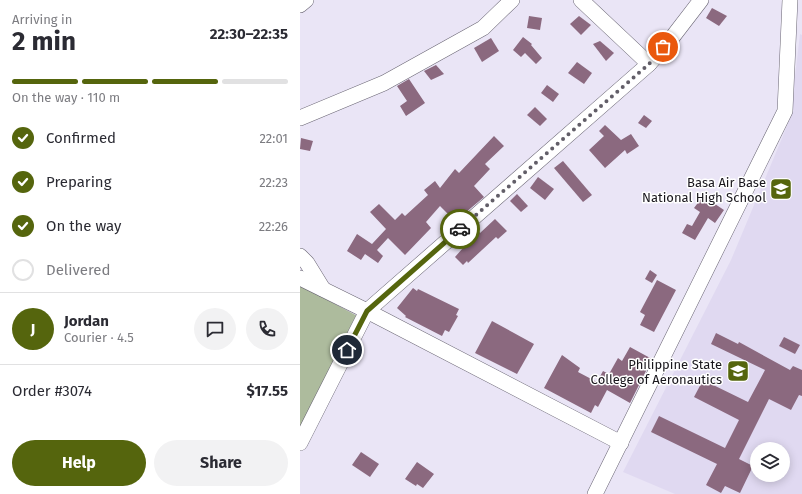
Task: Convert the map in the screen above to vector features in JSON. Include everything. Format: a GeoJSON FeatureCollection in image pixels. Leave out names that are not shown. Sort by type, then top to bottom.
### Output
{"type":"FeatureCollection","features":[{"type":"Feature","properties":{"kind":"lane"},"geometry":{"type":"LineString","coordinates":[[300,5],[306,0]]}},
{"type":"Feature","properties":{"kind":"lane"},"geometry":{"type":"LineString","coordinates":[[300,118],[384,83],[483,28],[512,0]]}},
{"type":"Feature","properties":{"kind":"lane"},"geometry":{"type":"LineString","coordinates":[[581,0],[649,64]]}},
{"type":"Feature","properties":{"kind":"lane"},"geometry":{"type":"LineString","coordinates":[[300,443],[367,311],[649,64],[671,39],[701,0]]}},
{"type":"Feature","properties":{"kind":"lane"},"geometry":{"type":"LineString","coordinates":[[595,494],[785,111],[790,0]]}},
{"type":"Feature","properties":{"kind":"lane"},"geometry":{"type":"LineString","coordinates":[[300,256],[307,263],[323,289]]}},
{"type":"Feature","properties":{"kind":"lane"},"geometry":{"type":"LineString","coordinates":[[300,278],[367,311],[621,443]]}},
{"type":"Feature","properties":{"kind":"shaded area","name":"Philippine State College of Aeronautics"},"geometry":{"type":"Polygon","coordinates":[[[800,34],[802,35],[802,494],[675,494],[623,472],[731,260],[790,119],[800,34]]]}},
{"type":"Feature","properties":{"kind":"green space"},"geometry":{"type":"Polygon","coordinates":[[[300,285],[361,318],[300,430],[300,285]]]}},
{"type":"Feature","properties":{"kind":"building"},"geometry":{"type":"Polygon","coordinates":[[[712,8],[727,16],[719,26],[706,18],[712,8]]]}},
{"type":"Feature","properties":{"kind":"building"},"geometry":{"type":"Polygon","coordinates":[[[529,16],[542,18],[540,30],[527,28],[529,16]]]}},
{"type":"Feature","properties":{"kind":"building"},"geometry":{"type":"Polygon","coordinates":[[[579,16],[591,25],[581,35],[570,24],[579,16]]]}},
{"type":"Feature","properties":{"kind":"building"},"geometry":{"type":"Polygon","coordinates":[[[523,37],[532,44],[531,45],[542,58],[536,64],[525,53],[521,57],[513,50],[523,37]]]}},
{"type":"Feature","properties":{"kind":"building"},"geometry":{"type":"Polygon","coordinates":[[[491,38],[499,51],[482,62],[474,48],[491,38]]]}},
{"type":"Feature","properties":{"kind":"building"},"geometry":{"type":"Polygon","coordinates":[[[600,41],[614,53],[606,61],[593,44],[600,41]]]}},
{"type":"Feature","properties":{"kind":"building"},"geometry":{"type":"Polygon","coordinates":[[[577,62],[592,73],[584,84],[568,73],[577,62]]]}},
{"type":"Feature","properties":{"kind":"building"},"geometry":{"type":"Polygon","coordinates":[[[436,65],[444,74],[431,80],[424,71],[436,65]]]}},
{"type":"Feature","properties":{"kind":"building"},"geometry":{"type":"Polygon","coordinates":[[[409,79],[425,103],[406,116],[400,106],[407,101],[397,86],[409,79]]]}},
{"type":"Feature","properties":{"kind":"building"},"geometry":{"type":"Polygon","coordinates":[[[547,85],[559,94],[553,102],[541,93],[547,85]]]}},
{"type":"Feature","properties":{"kind":"building"},"geometry":{"type":"Polygon","coordinates":[[[535,107],[547,119],[540,126],[527,115],[535,107]]]}},
{"type":"Feature","properties":{"kind":"building"},"geometry":{"type":"Polygon","coordinates":[[[644,115],[652,121],[646,128],[638,123],[644,115]]]}},
{"type":"Feature","properties":{"kind":"building"},"geometry":{"type":"Polygon","coordinates":[[[605,125],[621,140],[631,134],[639,146],[627,154],[625,150],[605,168],[589,150],[604,136],[599,131],[605,125]]]}},
{"type":"Feature","properties":{"kind":"building"},"geometry":{"type":"Polygon","coordinates":[[[494,136],[504,146],[485,164],[490,169],[474,186],[484,197],[452,224],[455,221],[440,206],[426,222],[431,228],[405,255],[388,238],[377,250],[383,256],[378,263],[365,254],[361,260],[347,251],[357,234],[372,244],[386,229],[370,212],[379,204],[395,220],[402,213],[405,216],[428,195],[424,190],[435,181],[440,188],[455,169],[459,173],[494,136]]]}},
{"type":"Feature","properties":{"kind":"building"},"geometry":{"type":"Polygon","coordinates":[[[301,138],[313,141],[310,151],[300,149],[301,138]]]}},
{"type":"Feature","properties":{"kind":"building"},"geometry":{"type":"Polygon","coordinates":[[[563,161],[592,195],[583,202],[554,168],[563,161]]]}},
{"type":"Feature","properties":{"kind":"building"},"geometry":{"type":"Polygon","coordinates":[[[538,177],[554,189],[545,200],[530,188],[538,177]]]}},
{"type":"Feature","properties":{"kind":"building"},"geometry":{"type":"Polygon","coordinates":[[[517,194],[528,206],[521,212],[510,201],[517,194]]]}},
{"type":"Feature","properties":{"kind":"building"},"geometry":{"type":"Polygon","coordinates":[[[703,196],[724,210],[715,223],[708,218],[695,240],[682,233],[687,224],[692,226],[700,212],[694,208],[703,196]]]}},
{"type":"Feature","properties":{"kind":"building"},"geometry":{"type":"Polygon","coordinates":[[[495,219],[507,231],[498,239],[496,237],[468,263],[467,261],[463,265],[455,257],[471,239],[467,235],[476,228],[480,233],[495,219]]]}},
{"type":"Feature","properties":{"kind":"building"},"geometry":{"type":"Polygon","coordinates":[[[650,270],[657,275],[652,283],[645,279],[650,270]]]}},
{"type":"Feature","properties":{"kind":"building"},"geometry":{"type":"Polygon","coordinates":[[[657,280],[676,290],[654,332],[640,325],[645,315],[640,312],[657,280]]]}},
{"type":"Feature","properties":{"kind":"building"},"geometry":{"type":"Polygon","coordinates":[[[413,288],[459,309],[456,315],[458,316],[449,332],[445,330],[442,336],[405,317],[406,316],[397,308],[413,288]]]}},
{"type":"Feature","properties":{"kind":"building"},"geometry":{"type":"Polygon","coordinates":[[[492,321],[534,344],[517,374],[475,353],[492,321]]]}},
{"type":"Feature","properties":{"kind":"building"},"geometry":{"type":"Polygon","coordinates":[[[716,333],[738,344],[739,342],[790,370],[793,366],[802,370],[802,396],[799,395],[791,410],[769,399],[739,459],[750,464],[750,472],[740,493],[725,486],[721,493],[706,485],[717,464],[651,432],[659,416],[725,448],[739,420],[694,397],[703,380],[748,402],[765,370],[711,344],[716,333]]]}},
{"type":"Feature","properties":{"kind":"building"},"geometry":{"type":"Polygon","coordinates":[[[784,337],[800,345],[795,354],[779,346],[784,337]]]}},
{"type":"Feature","properties":{"kind":"building"},"geometry":{"type":"Polygon","coordinates":[[[630,347],[652,359],[630,403],[607,390],[598,407],[595,405],[591,413],[544,388],[562,355],[580,368],[578,372],[597,382],[603,371],[609,374],[618,358],[622,361],[630,347]]]}},
{"type":"Feature","properties":{"kind":"building"},"geometry":{"type":"Polygon","coordinates":[[[361,452],[379,464],[370,477],[352,465],[361,452]]]}},
{"type":"Feature","properties":{"kind":"building"},"geometry":{"type":"Polygon","coordinates":[[[417,462],[434,474],[423,488],[417,484],[416,486],[405,479],[417,462]]]}},
{"type":"Feature","properties":{"kind":"way so far"},"geometry":{"type":"LineString","coordinates":[[460,229],[649,64],[663,47]]}},
{"type":"Feature","properties":{"kind":"place","name":"Basa Air Base National High School"},"geometry":{"type":"Point","coordinates":[781,189]}},
{"type":"Feature","properties":{"kind":"place","name":"Philippine State College of Aeronautics"},"geometry":{"type":"Point","coordinates":[738,371]}},
{"type":"Feature","properties":{"kind":"route"},"geometry":{"type":"LineString","coordinates":[[347,350],[367,311],[460,229]]}}]}
